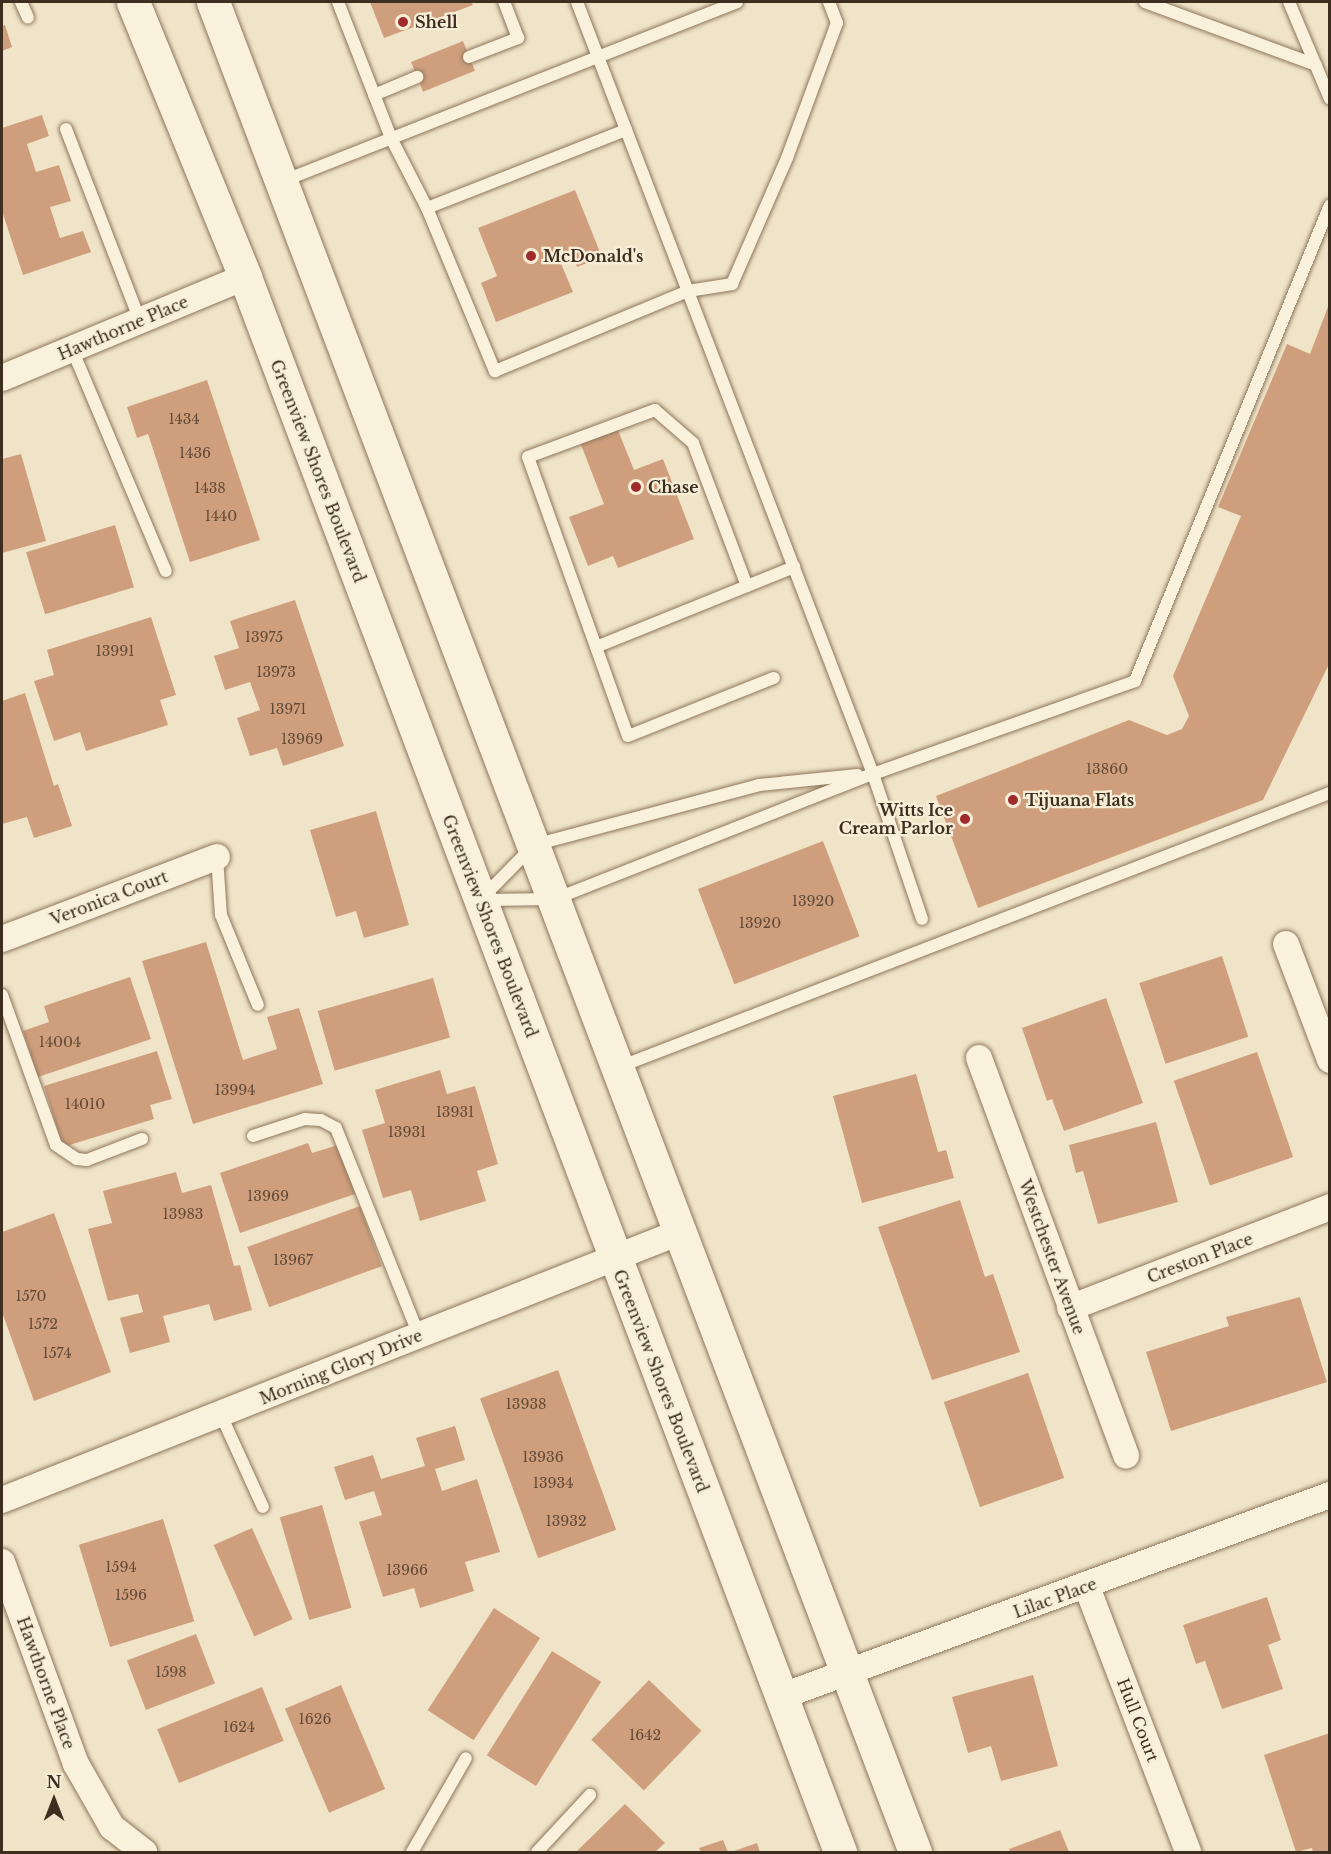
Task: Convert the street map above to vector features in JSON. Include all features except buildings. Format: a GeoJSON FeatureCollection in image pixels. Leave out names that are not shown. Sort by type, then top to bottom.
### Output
{"type":"FeatureCollection","features":[{"type":"Feature","properties":{"kind":"street","name":"Greenview Shores Boulevard"},"geometry":{"type":"LineString","coordinates":[[133,2],[245,277],[840,1852]]}},
{"type":"Feature","properties":{"kind":"street"},"geometry":{"type":"LineString","coordinates":[[213,2],[915,1852]]}},
{"type":"Feature","properties":{"kind":"street","name":"Hawthorne Place"},"geometry":{"type":"LineString","coordinates":[[2,378],[245,277]]}},
{"type":"Feature","properties":{"kind":"street","name":"Veronica Court"},"geometry":{"type":"LineString","coordinates":[[2,939],[218,857]]}},
{"type":"Feature","properties":{"kind":"street"},"geometry":{"type":"LineString","coordinates":[[1286,944],[1329,1060]]}},
{"type":"Feature","properties":{"kind":"street","name":"Westchester Avenue"},"geometry":{"type":"LineString","coordinates":[[979,1058],[1126,1456]]}},
{"type":"Feature","properties":{"kind":"street","name":"Creston Place"},"geometry":{"type":"LineString","coordinates":[[1070,1308],[1329,1207]]}},
{"type":"Feature","properties":{"kind":"street","name":"Morning Glory Drive"},"geometry":{"type":"LineString","coordinates":[[2,1500],[680,1232]]}},
{"type":"Feature","properties":{"kind":"street","name":"Lilac Place"},"geometry":{"type":"LineString","coordinates":[[780,1697],[845,1671],[1087,1587],[1329,1495]]}},
{"type":"Feature","properties":{"kind":"street","name":"Hawthorne Place"},"geometry":{"type":"LineString","coordinates":[[2,1562],[76,1764],[112,1827],[144,1852]]}},
{"type":"Feature","properties":{"kind":"street","name":"Hull Court"},"geometry":{"type":"LineString","coordinates":[[1087,1587],[1188,1852]]}},
{"type":"Feature","properties":{"kind":"lane"},"geometry":{"type":"LineString","coordinates":[[21,2],[28,18]]}},
{"type":"Feature","properties":{"kind":"lane"},"geometry":{"type":"LineString","coordinates":[[338,2],[391,138],[427,208],[495,371],[688,291],[732,284],[787,158],[837,22],[829,2]]}},
{"type":"Feature","properties":{"kind":"lane"},"geometry":{"type":"LineString","coordinates":[[469,57],[518,38],[504,2]]}},
{"type":"Feature","properties":{"kind":"lane"},"geometry":{"type":"LineString","coordinates":[[577,2],[873,774],[922,920]]}},
{"type":"Feature","properties":{"kind":"lane"},"geometry":{"type":"LineString","coordinates":[[280,182],[737,2]]}},
{"type":"Feature","properties":{"kind":"lane"},"geometry":{"type":"LineString","coordinates":[[1145,2],[1316,65]]}},
{"type":"Feature","properties":{"kind":"lane"},"geometry":{"type":"LineString","coordinates":[[1289,2],[1329,99]]}},
{"type":"Feature","properties":{"kind":"lane"},"geometry":{"type":"LineString","coordinates":[[374,95],[417,77]]}},
{"type":"Feature","properties":{"kind":"lane"},"geometry":{"type":"LineString","coordinates":[[66,129],[140,321]]}},
{"type":"Feature","properties":{"kind":"lane"},"geometry":{"type":"LineString","coordinates":[[427,208],[626,130]]}},
{"type":"Feature","properties":{"kind":"lane"},"geometry":{"type":"LineString","coordinates":[[480,900],[555,899],[873,774],[1135,681],[1329,205]]}},
{"type":"Feature","properties":{"kind":"lane"},"geometry":{"type":"LineString","coordinates":[[72,349],[166,571]]}},
{"type":"Feature","properties":{"kind":"lane"},"geometry":{"type":"LineString","coordinates":[[747,586],[693,443],[655,410],[528,457],[628,736],[774,678]]}},
{"type":"Feature","properties":{"kind":"lane"},"geometry":{"type":"LineString","coordinates":[[596,647],[794,567]]}},
{"type":"Feature","properties":{"kind":"lane"},"geometry":{"type":"LineString","coordinates":[[480,900],[534,845],[759,785],[873,774]]}},
{"type":"Feature","properties":{"kind":"lane"},"geometry":{"type":"LineString","coordinates":[[618,1068],[1329,793]]}},
{"type":"Feature","properties":{"kind":"lane"},"geometry":{"type":"LineString","coordinates":[[218,857],[221,915],[258,1005]]}},
{"type":"Feature","properties":{"kind":"lane"},"geometry":{"type":"LineString","coordinates":[[2,996],[56,1145],[77,1160],[87,1160],[142,1139]]}},
{"type":"Feature","properties":{"kind":"lane"},"geometry":{"type":"LineString","coordinates":[[253,1136],[305,1119],[321,1120],[336,1128],[419,1336]]}},
{"type":"Feature","properties":{"kind":"lane"},"geometry":{"type":"LineString","coordinates":[[221,1415],[263,1507]]}},
{"type":"Feature","properties":{"kind":"lane"},"geometry":{"type":"LineString","coordinates":[[412,1852],[466,1758]]}},
{"type":"Feature","properties":{"kind":"lane"},"geometry":{"type":"LineString","coordinates":[[537,1852],[590,1795]]}},
{"type":"Feature","properties":{"kind":"place","name":"Shell"},"geometry":{"type":"Point","coordinates":[403,22]}},
{"type":"Feature","properties":{"kind":"place","name":"McDonald's"},"geometry":{"type":"Point","coordinates":[531,256]}},
{"type":"Feature","properties":{"kind":"place","name":"Chase"},"geometry":{"type":"Point","coordinates":[636,487]}},
{"type":"Feature","properties":{"kind":"place","name":"Tijuana Flats"},"geometry":{"type":"Point","coordinates":[1013,800]}},
{"type":"Feature","properties":{"kind":"place","name":"Witts Ice Cream Parlor"},"geometry":{"type":"Point","coordinates":[965,819]}}]}
